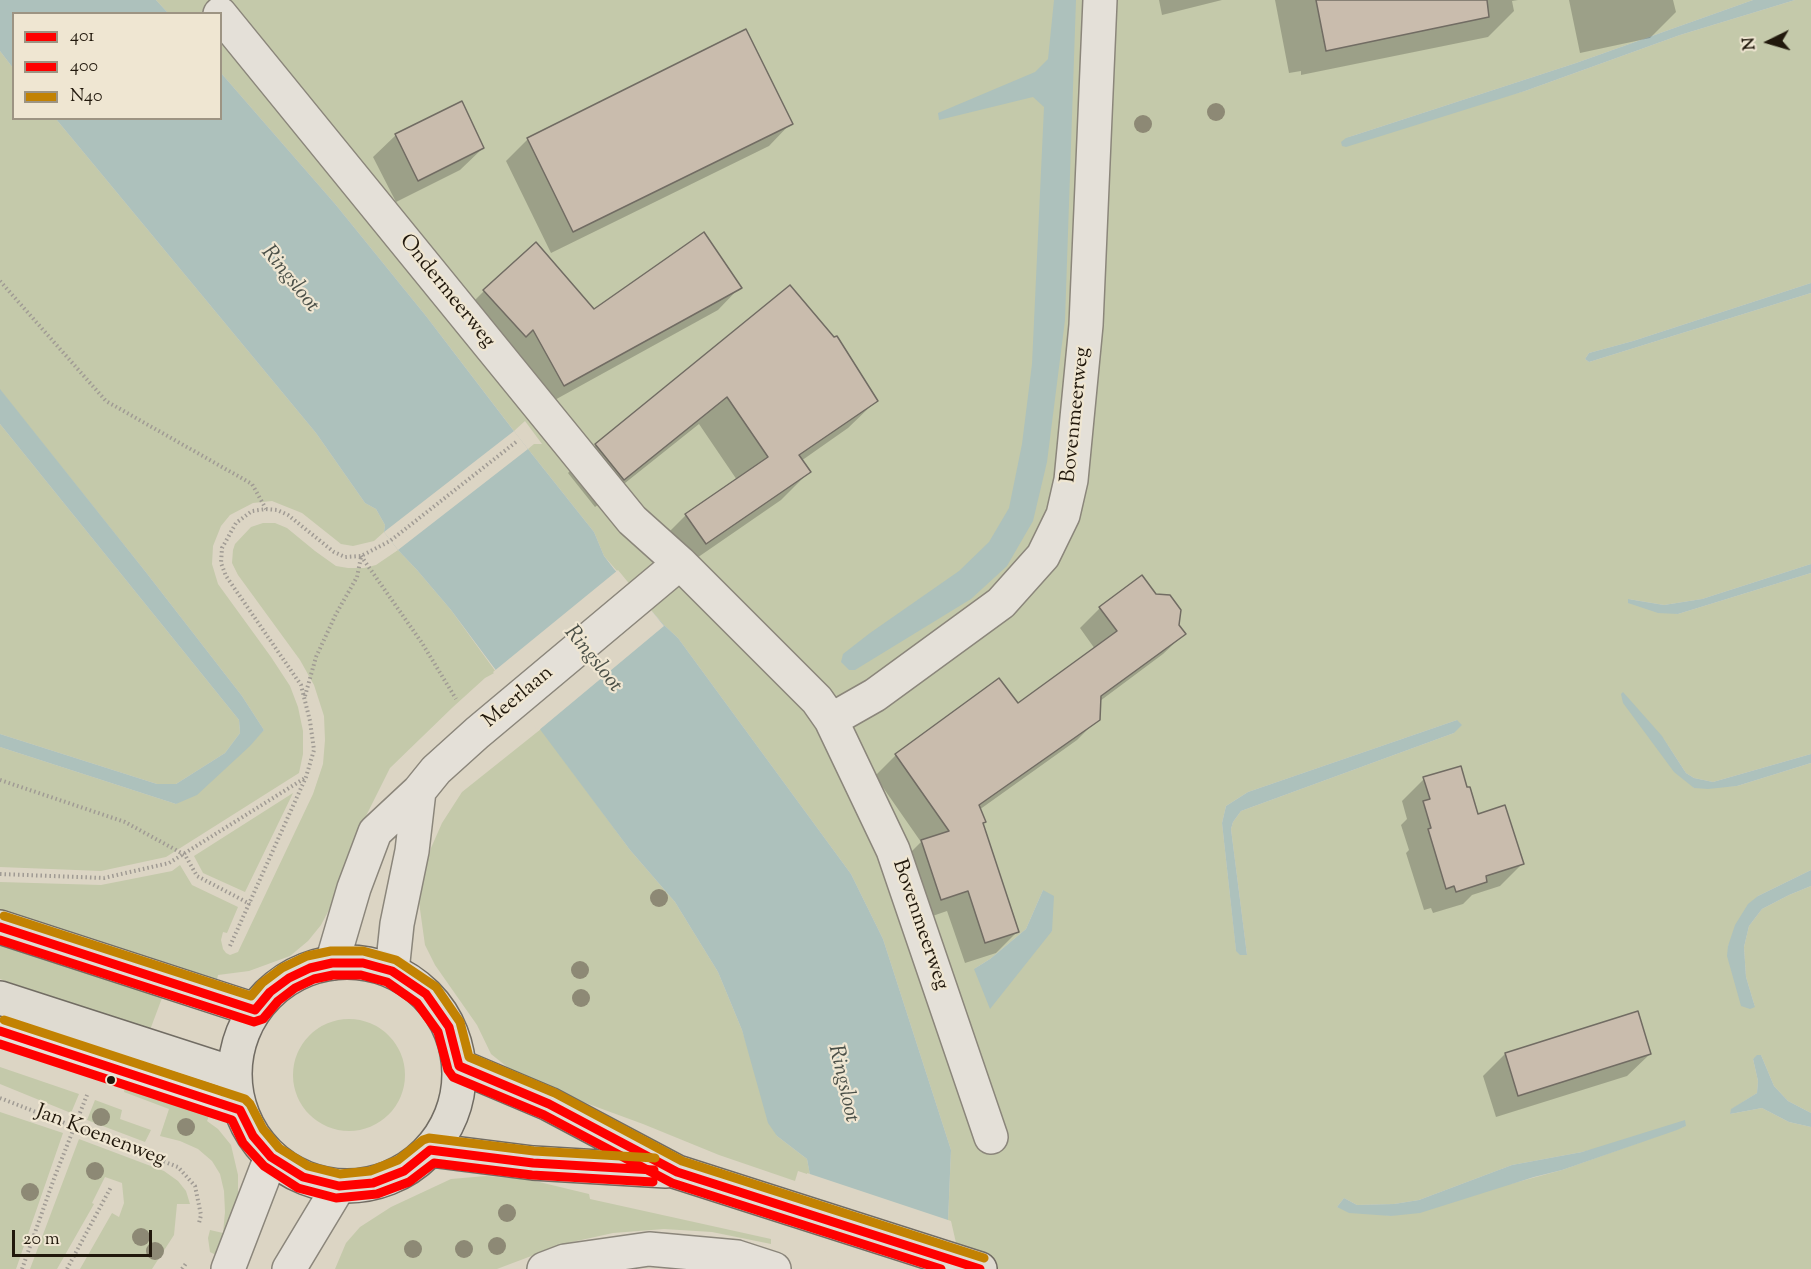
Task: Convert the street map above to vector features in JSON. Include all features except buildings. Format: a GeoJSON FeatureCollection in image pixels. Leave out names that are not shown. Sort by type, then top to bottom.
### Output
{"type":"FeatureCollection","features":[{"type":"Feature","properties":{"kind":"main road"},"geometry":{"type":"LineString","coordinates":[[0,927],[255,1010]]}},
{"type":"Feature","properties":{"kind":"main road"},"geometry":{"type":"LineString","coordinates":[[332,963],[363,963],[392,971],[426,994],[449,1027],[459,1066],[456,1096],[447,1125],[430,1150],[404,1171],[373,1183],[339,1186],[303,1178],[271,1157],[253,1136],[240,1110],[235,1074],[237,1052],[244,1030],[255,1010],[270,992],[289,978],[309,968],[332,963]]}},
{"type":"Feature","properties":{"kind":"main road"},"geometry":{"type":"LineString","coordinates":[[0,998],[235,1074]]}},
{"type":"Feature","properties":{"kind":"main road"},"geometry":{"type":"LineString","coordinates":[[459,1066],[549,1104],[677,1172],[971,1266]]}},
{"type":"Feature","properties":{"kind":"main road"},"geometry":{"type":"LineString","coordinates":[[430,1150],[533,1163],[677,1172]]}},
{"type":"Feature","properties":{"kind":"street","name":"Ondermeerweg"},"geometry":{"type":"LineString","coordinates":[[209,0],[218,12]]}},
{"type":"Feature","properties":{"kind":"street","name":"Bovenmeerweg"},"geometry":{"type":"LineString","coordinates":[[831,720],[875,695],[1001,603],[1043,556],[1063,515],[1071,480],[1086,325],[1100,0]]}},
{"type":"Feature","properties":{"kind":"street","name":"Ondermeerweg"},"geometry":{"type":"LineString","coordinates":[[222,16],[632,520],[680,562]]}},
{"type":"Feature","properties":{"kind":"street","name":"Bovenmeerweg"},"geometry":{"type":"LineString","coordinates":[[680,562],[817,700],[831,720],[893,850],[991,1137]]}},
{"type":"Feature","properties":{"kind":"street","name":"Meerlaan"},"geometry":{"type":"LineString","coordinates":[[332,963],[354,888],[375,832],[419,791],[436,770],[477,733],[680,562]]}},
{"type":"Feature","properties":{"kind":"street"},"geometry":{"type":"LineString","coordinates":[[392,971],[397,924],[412,851],[419,791]]}},
{"type":"Feature","properties":{"kind":"street"},"geometry":{"type":"LineString","coordinates":[[228,1269],[271,1157]]}},
{"type":"Feature","properties":{"kind":"street"},"geometry":{"type":"LineString","coordinates":[[289,1269],[339,1186]]}},
{"type":"Feature","properties":{"kind":"street"},"geometry":{"type":"LineString","coordinates":[[544,1269],[565,1261],[649,1250],[737,1257],[774,1269]]}},
{"type":"Feature","properties":{"kind":"lane"},"geometry":{"type":"LineString","coordinates":[[0,1031],[240,1110]]}},
{"type":"Feature","properties":{"kind":"path"},"geometry":{"type":"LineString","coordinates":[[0,281],[106,401],[252,484],[266,509]]}},
{"type":"Feature","properties":{"kind":"path"},"geometry":{"type":"LineString","coordinates":[[230,946],[306,777],[314,750],[301,685],[226,576],[221,563],[222,548],[236,523],[252,512],[266,509],[277,510],[288,515],[334,552],[345,557],[361,556],[390,541],[520,439]]}},
{"type":"Feature","properties":{"kind":"path"},"geometry":{"type":"LineString","coordinates":[[304,697],[316,657],[336,614],[357,577],[361,556]]}},
{"type":"Feature","properties":{"kind":"path"},"geometry":{"type":"LineString","coordinates":[[361,556],[422,643],[477,733]]}},
{"type":"Feature","properties":{"kind":"path"},"geometry":{"type":"LineString","coordinates":[[0,874],[104,878],[169,863],[306,777]]}},
{"type":"Feature","properties":{"kind":"path"},"geometry":{"type":"LineString","coordinates":[[0,780],[125,822],[185,855],[197,876],[250,903]]}},
{"type":"Feature","properties":{"kind":"path"},"geometry":{"type":"LineString","coordinates":[[22,1269],[90,1088]]}},
{"type":"Feature","properties":{"kind":"path","name":"Jan Koenenweg"},"geometry":{"type":"LineString","coordinates":[[0,1098],[178,1167],[195,1186],[201,1215],[198,1225]]}},
{"type":"Feature","properties":{"kind":"path"},"geometry":{"type":"LineString","coordinates":[[67,1269],[111,1187]]}},
{"type":"Feature","properties":{"kind":"green space"},"geometry":{"type":"Polygon","coordinates":[[[156,0],[1753,0],[1576,63],[1346,138],[1525,91],[1680,35],[1795,0],[1811,0],[1811,283],[1589,353],[1585,359],[1589,362],[1811,293],[1811,564],[1702,599],[1664,605],[1628,599],[1678,614],[1811,573],[1811,754],[1713,782],[1694,778],[1686,773],[1662,736],[1694,788],[1737,786],[1811,763],[1811,870],[1758,896],[1728,946],[1755,1007],[1746,977],[1744,947],[1749,926],[1762,909],[1811,886],[1811,1113],[1788,1101],[1774,1086],[1761,1055],[1753,1059],[1758,1081],[1757,1093],[1732,1109],[1730,1114],[1762,1108],[1789,1122],[1811,1127],[1811,1269],[959,1269],[948,1221],[951,1150],[883,939],[851,874],[678,638],[604,556],[594,532],[528,449],[534,444],[542,444],[525,421],[514,431],[426,316],[336,205],[222,74],[222,12],[167,12],[156,0]],[[1457,720],[1248,792],[1226,806],[1222,823],[1236,950],[1247,955],[1231,829],[1241,811],[1454,733],[1457,720]],[[1043,890],[1026,929],[990,959],[974,969],[1052,931],[1043,890]],[[1686,1126],[1582,1152],[1512,1165],[1419,1200],[1394,1204],[1357,1205],[1344,1198],[1337,1207],[1391,1216],[1562,1170],[1686,1126]]]}},
{"type":"Feature","properties":{"kind":"green space"},"geometry":{"type":"Polygon","coordinates":[[[0,51],[12,67],[12,120],[57,120],[316,433],[365,503],[376,509],[385,525],[384,532],[374,541],[353,546],[341,544],[302,513],[272,501],[253,503],[230,515],[221,526],[213,546],[212,564],[218,584],[290,686],[298,707],[303,731],[303,754],[299,773],[166,857],[101,871],[0,867],[0,747],[176,804],[264,730],[242,696],[145,571],[0,390],[0,51]]]}},
{"type":"Feature","properties":{"kind":"green space"},"geometry":{"type":"Polygon","coordinates":[[[0,424],[239,720],[240,733],[225,753],[176,784],[157,784],[0,734],[0,424]]]}},
{"type":"Feature","properties":{"kind":"green space"},"geometry":{"type":"Polygon","coordinates":[[[263,523],[275,523],[287,528],[336,566],[364,568],[376,565],[398,550],[451,610],[496,672],[485,678],[390,768],[365,818],[336,905],[331,906],[321,925],[308,941],[290,956],[249,971],[218,975],[217,980],[171,969],[0,909],[0,882],[101,885],[172,871],[180,865],[192,885],[238,907],[227,933],[223,932],[221,940],[226,953],[230,955],[238,952],[313,794],[323,764],[325,740],[324,716],[314,685],[300,660],[238,575],[232,563],[235,544],[251,527],[263,523]]]}},
{"type":"Feature","properties":{"kind":"green space"},"geometry":{"type":"Polygon","coordinates":[[[541,729],[630,850],[675,902],[718,972],[742,1030],[777,1136],[807,1159],[810,1175],[798,1171],[795,1181],[719,1155],[643,1124],[515,1077],[516,1074],[491,1054],[477,1025],[435,965],[425,945],[419,902],[416,902],[431,848],[442,823],[462,792],[541,729]]]}},
{"type":"Feature","properties":{"kind":"green space"},"geometry":{"type":"Polygon","coordinates":[[[293,793],[245,892],[203,873],[194,856],[293,793]]]}},
{"type":"Feature","properties":{"kind":"green space"},"geometry":{"type":"Polygon","coordinates":[[[0,944],[162,998],[150,1030],[0,979],[0,944]]]}},
{"type":"Feature","properties":{"kind":"green space"},"geometry":{"type":"Polygon","coordinates":[[[349,1019],[370,1024],[388,1036],[400,1054],[405,1075],[400,1096],[388,1114],[370,1126],[349,1131],[328,1126],[310,1114],[298,1096],[293,1075],[298,1054],[310,1036],[328,1024],[349,1019]]]}},
{"type":"Feature","properties":{"kind":"green space"},"geometry":{"type":"Polygon","coordinates":[[[0,1067],[79,1094],[71,1113],[0,1084],[0,1067]]]}},
{"type":"Feature","properties":{"kind":"green space"},"geometry":{"type":"Polygon","coordinates":[[[125,1088],[209,1116],[207,1121],[218,1129],[231,1145],[238,1175],[238,1201],[222,1258],[210,1252],[208,1238],[210,1230],[223,1233],[224,1191],[220,1174],[212,1161],[198,1149],[160,1136],[169,1109],[124,1092],[125,1088]]]}},
{"type":"Feature","properties":{"kind":"green space"},"geometry":{"type":"Polygon","coordinates":[[[95,1100],[122,1110],[120,1119],[151,1130],[145,1142],[87,1120],[95,1100]]]}},
{"type":"Feature","properties":{"kind":"green space"},"geometry":{"type":"Polygon","coordinates":[[[0,1112],[63,1133],[16,1269],[0,1269],[0,1112]]]}},
{"type":"Feature","properties":{"kind":"green space"},"geometry":{"type":"Polygon","coordinates":[[[79,1139],[164,1171],[178,1181],[186,1191],[190,1204],[177,1204],[174,1235],[152,1269],[80,1269],[112,1213],[119,1217],[124,1203],[122,1183],[105,1177],[92,1203],[94,1204],[57,1269],[30,1269],[79,1139]]]}},
{"type":"Feature","properties":{"kind":"green space"},"geometry":{"type":"Polygon","coordinates":[[[510,1175],[589,1194],[590,1199],[771,1239],[771,1244],[712,1232],[664,1229],[613,1233],[563,1244],[497,1269],[335,1269],[346,1243],[360,1227],[391,1207],[451,1179],[486,1176],[508,1178],[510,1175]]]}},
{"type":"Feature","properties":{"kind":"water"},"geometry":{"type":"Polygon","coordinates":[[[0,0],[156,0],[167,12],[12,12],[12,67],[0,51],[0,0]]]}},
{"type":"Feature","properties":{"kind":"water"},"geometry":{"type":"Polygon","coordinates":[[[1054,0],[1076,0],[1065,320],[1047,462],[1033,521],[1007,566],[971,599],[855,670],[849,670],[841,662],[843,654],[959,571],[989,542],[1009,508],[1022,444],[1032,364],[1044,107],[1033,97],[939,120],[938,113],[1035,72],[1048,59],[1054,0]]]}},
{"type":"Feature","properties":{"kind":"water"},"geometry":{"type":"Polygon","coordinates":[[[1753,0],[1795,0],[1680,35],[1525,91],[1346,147],[1342,146],[1341,142],[1346,138],[1576,63],[1753,0]]]}},
{"type":"Feature","properties":{"kind":"water","name":"Ringsloot"},"geometry":{"type":"Polygon","coordinates":[[[222,74],[336,205],[426,316],[594,532],[604,556],[614,569],[678,638],[851,874],[883,939],[951,1150],[948,1221],[810,1175],[807,1159],[777,1136],[768,1123],[742,1030],[718,972],[675,902],[630,850],[451,610],[384,532],[385,525],[376,509],[365,503],[316,433],[57,120],[222,120],[222,74]]]}},
{"type":"Feature","properties":{"kind":"water"},"geometry":{"type":"Polygon","coordinates":[[[1811,283],[1811,293],[1589,362],[1585,359],[1589,353],[1811,283]]]}},
{"type":"Feature","properties":{"kind":"water"},"geometry":{"type":"Polygon","coordinates":[[[0,389],[242,696],[264,730],[197,795],[176,804],[0,747],[0,734],[157,784],[176,784],[225,753],[240,733],[239,720],[0,424],[0,389]]]}},
{"type":"Feature","properties":{"kind":"water"},"geometry":{"type":"Polygon","coordinates":[[[1811,564],[1811,573],[1678,614],[1658,613],[1628,603],[1628,599],[1664,605],[1702,599],[1811,564]]]}},
{"type":"Feature","properties":{"kind":"water"},"geometry":{"type":"Polygon","coordinates":[[[1623,692],[1662,736],[1686,773],[1694,778],[1713,782],[1811,754],[1811,763],[1737,786],[1694,788],[1674,772],[1623,703],[1621,694],[1623,692]]]}},
{"type":"Feature","properties":{"kind":"water"},"geometry":{"type":"Polygon","coordinates":[[[1457,720],[1462,725],[1454,733],[1241,811],[1231,829],[1247,955],[1240,955],[1236,951],[1222,823],[1226,806],[1248,792],[1457,720]]]}},
{"type":"Feature","properties":{"kind":"water"},"geometry":{"type":"Polygon","coordinates":[[[1811,870],[1811,886],[1762,909],[1749,926],[1744,947],[1746,977],[1755,1007],[1750,1009],[1741,1006],[1727,956],[1735,925],[1748,904],[1758,896],[1811,870]]]}},
{"type":"Feature","properties":{"kind":"water"},"geometry":{"type":"Polygon","coordinates":[[[1043,890],[1054,896],[1052,931],[990,1009],[974,969],[990,959],[1026,929],[1043,890]]]}},
{"type":"Feature","properties":{"kind":"water"},"geometry":{"type":"Polygon","coordinates":[[[1761,1055],[1774,1086],[1788,1101],[1811,1113],[1811,1127],[1789,1122],[1762,1108],[1730,1114],[1731,1109],[1757,1093],[1758,1081],[1753,1059],[1761,1055]]]}},
{"type":"Feature","properties":{"kind":"water"},"geometry":{"type":"Polygon","coordinates":[[[1685,1120],[1686,1126],[1677,1130],[1562,1170],[1420,1213],[1391,1216],[1349,1213],[1337,1207],[1344,1198],[1357,1205],[1394,1204],[1419,1200],[1512,1165],[1582,1152],[1685,1120]]]}},
{"type":"Feature","properties":{"kind":"pier"},"geometry":{"type":"Polygon","coordinates":[[[514,431],[528,449],[398,550],[384,532],[514,431]]]}},
{"type":"Feature","properties":{"kind":"pier"},"geometry":{"type":"Polygon","coordinates":[[[618,570],[664,626],[538,731],[493,672],[618,570]]]}},
{"type":"Feature","properties":{"kind":"pier"},"geometry":{"type":"Polygon","coordinates":[[[807,1173],[951,1221],[962,1269],[829,1269],[807,1173]]]}},
{"type":"Feature","properties":{"kind":"transit line","name":"N40"},"geometry":{"type":"LineString","coordinates":[[4,916],[251,996],[262,983],[282,968],[307,956],[331,951],[363,951],[396,960],[436,987],[460,1022],[469,1057],[555,1093],[682,1161],[984,1258]]}},
{"type":"Feature","properties":{"kind":"transit line","name":"401"},"geometry":{"type":"LineString","coordinates":[[0,927],[255,1010],[270,992],[289,978],[310,968],[332,963],[363,963],[392,971],[426,994],[449,1027],[459,1066],[549,1104],[677,1172],[980,1269]]}},
{"type":"Feature","properties":{"kind":"transit line","name":"400"},"geometry":{"type":"LineString","coordinates":[[0,940],[254,1022],[263,1019],[278,1001],[295,988],[314,979],[333,975],[361,975],[387,982],[417,1003],[438,1032],[448,1070],[453,1077],[544,1115],[672,1183],[941,1269]]}},
{"type":"Feature","properties":{"kind":"transit line","name":"N40"},"geometry":{"type":"LineString","coordinates":[[4,1020],[245,1099],[263,1129],[279,1148],[308,1166],[340,1174],[370,1171],[398,1160],[423,1140],[429,1138],[534,1151],[655,1158]]}},
{"type":"Feature","properties":{"kind":"transit line","name":"401"},"geometry":{"type":"LineString","coordinates":[[0,1031],[240,1110],[253,1136],[271,1157],[303,1177],[339,1186],[373,1183],[404,1171],[430,1150],[533,1163],[654,1170]]}},
{"type":"Feature","properties":{"kind":"transit line","name":"400"},"geometry":{"type":"LineString","coordinates":[[0,1044],[232,1120],[243,1143],[264,1166],[298,1188],[336,1198],[377,1194],[409,1182],[434,1163],[532,1175],[653,1182]]}}]}
